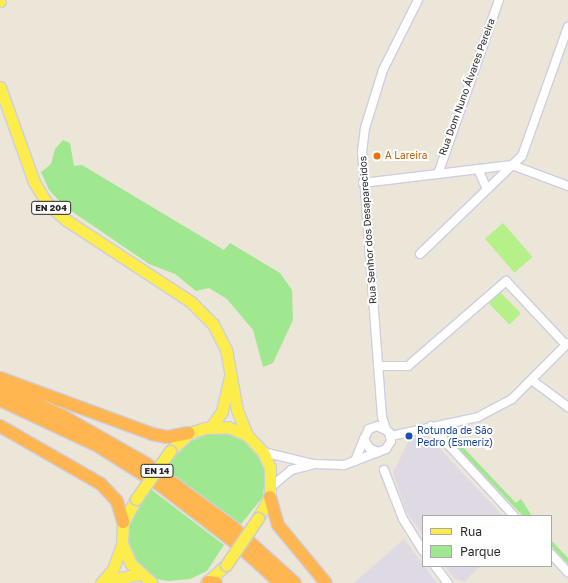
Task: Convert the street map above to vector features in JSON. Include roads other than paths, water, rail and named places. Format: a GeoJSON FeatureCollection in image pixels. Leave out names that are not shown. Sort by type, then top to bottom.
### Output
{"type":"FeatureCollection","features":[{"type":"Feature","properties":{"kind":"highway"},"geometry":{"type":"LineString","coordinates":[[0,378],[152,434],[168,437],[189,433]]}},
{"type":"Feature","properties":{"kind":"highway","name":"EN 14"},"geometry":{"type":"LineString","coordinates":[[0,388],[89,431],[170,480],[234,528],[295,583]]}},
{"type":"Feature","properties":{"kind":"highway","name":"EN 14"},"geometry":{"type":"LineString","coordinates":[[0,400],[96,445],[162,486],[238,545],[280,583]]}},
{"type":"Feature","properties":{"kind":"highway"},"geometry":{"type":"LineString","coordinates":[[0,426],[101,484],[117,501],[122,522]]}},
{"type":"Feature","properties":{"kind":"highway"},"geometry":{"type":"LineString","coordinates":[[270,492],[278,525],[326,583]]}},
{"type":"Feature","properties":{"kind":"highway"},"geometry":{"type":"LineString","coordinates":[[207,583],[216,583]]}},
{"type":"Feature","properties":{"kind":"main road","name":"EN 204"},"geometry":{"type":"LineString","coordinates":[[0,87],[34,182],[46,202],[66,220],[199,309],[223,340],[231,368],[238,410],[246,434],[263,452],[270,468],[270,492]]}},
{"type":"Feature","properties":{"kind":"main road","name":"EN 204"},"geometry":{"type":"LineString","coordinates":[[211,427],[222,411],[231,368]]}},
{"type":"Feature","properties":{"kind":"main road"},"geometry":{"type":"LineString","coordinates":[[102,583],[113,569],[122,544],[122,522],[136,499],[170,451],[189,433],[211,427],[228,427],[246,434]]}},
{"type":"Feature","properties":{"kind":"main road"},"geometry":{"type":"LineString","coordinates":[[207,583],[226,565],[258,518],[270,492]]}},
{"type":"Feature","properties":{"kind":"main road"},"geometry":{"type":"LineString","coordinates":[[122,544],[139,574],[152,583]]}},
{"type":"Feature","properties":{"kind":"main road"},"geometry":{"type":"LineString","coordinates":[[102,583],[139,574]]}},
{"type":"Feature","properties":{"kind":"street","name":"Rua Senhor dos Desaparecidos"},"geometry":{"type":"LineString","coordinates":[[388,433],[378,366],[363,183],[365,128],[383,70],[418,0]]}},
{"type":"Feature","properties":{"kind":"street","name":"Rua Dom Nuno Álvares Pereira"},"geometry":{"type":"LineString","coordinates":[[438,174],[499,0]]}},
{"type":"Feature","properties":{"kind":"street"},"geometry":{"type":"LineString","coordinates":[[420,254],[522,156],[568,27]]}},
{"type":"Feature","properties":{"kind":"street"},"geometry":{"type":"LineString","coordinates":[[363,183],[512,165],[568,186]]}},
{"type":"Feature","properties":{"kind":"street"},"geometry":{"type":"LineString","coordinates":[[478,169],[487,189]]}},
{"type":"Feature","properties":{"kind":"street"},"geometry":{"type":"LineString","coordinates":[[355,461],[364,439],[372,427],[388,433],[478,417],[512,399],[534,381],[567,344],[506,280],[408,366],[378,366]]}},
{"type":"Feature","properties":{"kind":"street"},"geometry":{"type":"LineString","coordinates":[[534,381],[568,407]]}},
{"type":"Feature","properties":{"kind":"street","name":"Rua Senhor dos Desaparecidos"},"geometry":{"type":"LineString","coordinates":[[372,427],[382,399]]}},
{"type":"Feature","properties":{"kind":"street"},"geometry":{"type":"LineString","coordinates":[[432,426],[513,515]]}},
{"type":"Feature","properties":{"kind":"street"},"geometry":{"type":"LineString","coordinates":[[263,452],[313,464],[332,466],[355,461],[378,452],[389,445],[388,433]]}},
{"type":"Feature","properties":{"kind":"street"},"geometry":{"type":"LineString","coordinates":[[364,439],[368,448],[378,452]]}},
{"type":"Feature","properties":{"kind":"street"},"geometry":{"type":"LineString","coordinates":[[270,492],[291,470],[313,464]]}},
{"type":"Feature","properties":{"kind":"street"},"geometry":{"type":"LineString","coordinates":[[384,470],[403,519],[422,549]]}},
{"type":"Feature","properties":{"kind":"street"},"geometry":{"type":"LineString","coordinates":[[552,555],[568,572]]}},
{"type":"Feature","properties":{"kind":"street"},"geometry":{"type":"LineString","coordinates":[[436,567],[448,583]]}},
{"type":"Feature","properties":{"kind":"place","name":"A Lareira"},"geometry":{"type":"Point","coordinates":[377,156]}},
{"type":"Feature","properties":{"kind":"place","name":"Rotunda de São Pedro (Esmeriz)"},"geometry":{"type":"Point","coordinates":[409,436]}}]}
